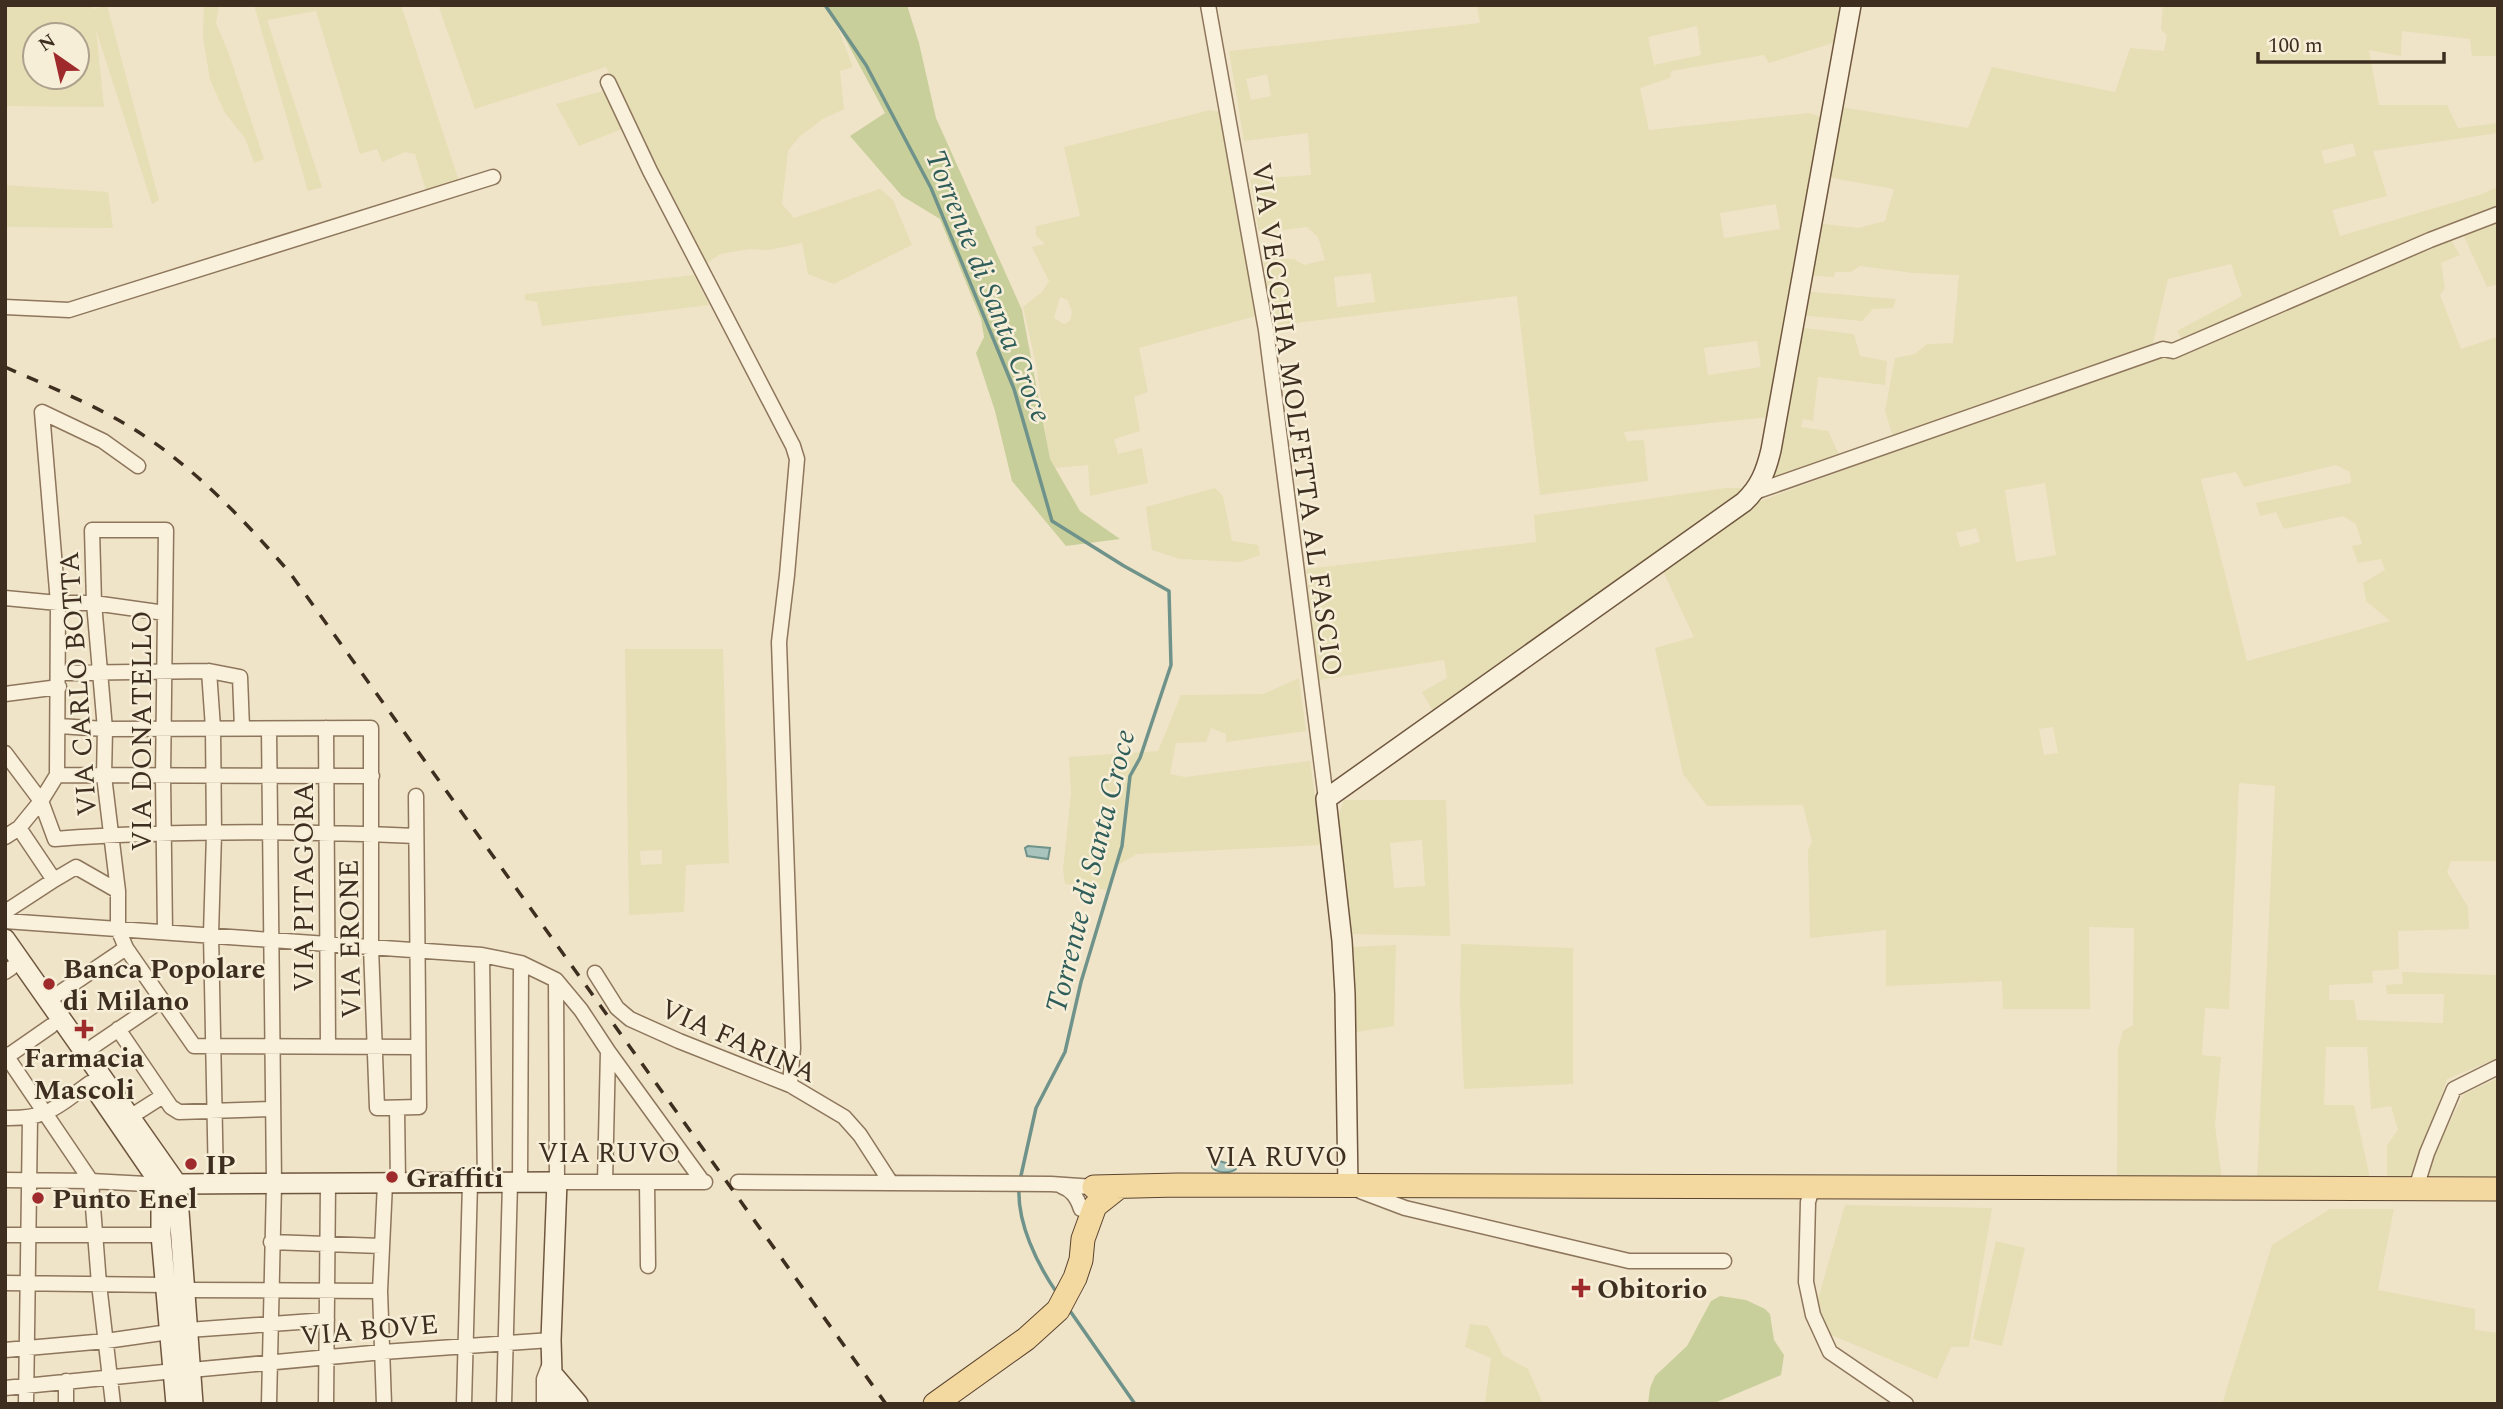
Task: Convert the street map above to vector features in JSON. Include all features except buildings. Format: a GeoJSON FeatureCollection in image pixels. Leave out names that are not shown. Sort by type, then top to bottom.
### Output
{"type":"FeatureCollection","features":[{"type":"Feature","properties":{"kind":"main road"},"geometry":{"type":"LineString","coordinates":[[1349,1187],[1342,941],[1326,799],[1755,492],[1765,473],[1771,450],[1852,5]]}},
{"type":"Feature","properties":{"kind":"main road"},"geometry":{"type":"LineString","coordinates":[[5,939],[130,1117],[169,1184],[186,1290],[178,1331]]}},
{"type":"Feature","properties":{"kind":"main road"},"geometry":{"type":"LineString","coordinates":[[7,967],[90,1083],[169,1184],[161,1235],[165,1285],[178,1331],[182,1371],[193,1404]]}},
{"type":"Feature","properties":{"kind":"main road"},"geometry":{"type":"LineString","coordinates":[[556,1182],[551,1340],[552,1368],[559,1404]]}},
{"type":"Feature","properties":{"kind":"main road","name":"VIA RUVO"},"geometry":{"type":"LineString","coordinates":[[169,1184],[556,1182]]}},
{"type":"Feature","properties":{"kind":"main road","name":"VIA RUVO"},"geometry":{"type":"LineString","coordinates":[[1090,1201],[1119,1187],[2498,1189]]}},
{"type":"Feature","properties":{"kind":"main road"},"geometry":{"type":"LineString","coordinates":[[935,1404],[1043,1326],[1058,1310],[1075,1278],[1090,1201]]}},
{"type":"Feature","properties":{"kind":"main road"},"geometry":{"type":"LineString","coordinates":[[552,1368],[566,1392],[578,1404]]}},
{"type":"Feature","properties":{"kind":"main road"},"geometry":{"type":"LineString","coordinates":[[176,1404],[182,1371]]}},
{"type":"Feature","properties":{"kind":"street","name":"VIA VECCHIA MOLFETTA AL FASCIO"},"geometry":{"type":"LineString","coordinates":[[1208,5],[1266,330],[1326,799]]}},
{"type":"Feature","properties":{"kind":"street"},"geometry":{"type":"LineString","coordinates":[[608,82],[650,171],[793,446],[797,459],[788,575],[779,642],[793,1035],[790,1085]]}},
{"type":"Feature","properties":{"kind":"street"},"geometry":{"type":"LineString","coordinates":[[5,307],[69,310],[493,177]]}},
{"type":"Feature","properties":{"kind":"street"},"geometry":{"type":"LineString","coordinates":[[1755,492],[2163,349],[2173,351],[2430,240],[2498,214]]}},
{"type":"Feature","properties":{"kind":"street"},"geometry":{"type":"LineString","coordinates":[[5,837],[19,828],[41,802],[57,775],[58,603],[42,412],[103,441],[138,466]]}},
{"type":"Feature","properties":{"kind":"street","name":"VIA CARLO BOTTA"},"geometry":{"type":"LineString","coordinates":[[118,929],[118,891],[104,776],[105,729],[94,603],[92,530],[166,530]]}},
{"type":"Feature","properties":{"kind":"street","name":"VIA DONATELLO"},"geometry":{"type":"LineString","coordinates":[[166,530],[163,777],[166,932]]}},
{"type":"Feature","properties":{"kind":"street"},"geometry":{"type":"LineString","coordinates":[[5,598],[94,603],[165,613]]}},
{"type":"Feature","properties":{"kind":"street"},"geometry":{"type":"LineString","coordinates":[[5,694],[101,670],[209,671],[240,677],[242,728]]}},
{"type":"Feature","properties":{"kind":"street"},"geometry":{"type":"LineString","coordinates":[[209,671],[213,728],[211,934],[216,1184]]}},
{"type":"Feature","properties":{"kind":"street"},"geometry":{"type":"LineString","coordinates":[[59,726],[105,729],[326,728]]}},
{"type":"Feature","properties":{"kind":"street","name":"VIA ERONE"},"geometry":{"type":"LineString","coordinates":[[326,728],[371,728],[371,947],[377,1108],[397,1108]]}},
{"type":"Feature","properties":{"kind":"street","name":"VIA PITAGORA"},"geometry":{"type":"LineString","coordinates":[[326,728],[328,1046]]}},
{"type":"Feature","properties":{"kind":"street"},"geometry":{"type":"LineString","coordinates":[[269,729],[274,1184],[269,1404]]}},
{"type":"Feature","properties":{"kind":"street"},"geometry":{"type":"LineString","coordinates":[[5,752],[41,802],[55,839],[112,835],[270,832],[416,836]]}},
{"type":"Feature","properties":{"kind":"street"},"geometry":{"type":"LineString","coordinates":[[57,775],[270,778],[372,776]]}},
{"type":"Feature","properties":{"kind":"street"},"geometry":{"type":"LineString","coordinates":[[384,1404],[380,1291],[382,1246],[392,1183],[397,1108],[419,1107],[416,796]]}},
{"type":"Feature","properties":{"kind":"street"},"geometry":{"type":"LineString","coordinates":[[19,828],[54,880]]}},
{"type":"Feature","properties":{"kind":"street"},"geometry":{"type":"LineString","coordinates":[[5,912],[76,867],[118,891]]}},
{"type":"Feature","properties":{"kind":"street"},"geometry":{"type":"LineString","coordinates":[[5,921],[482,955],[521,963],[556,980],[581,1010],[608,1051],[605,1182]]}},
{"type":"Feature","properties":{"kind":"street"},"geometry":{"type":"LineString","coordinates":[[118,929],[126,948],[194,1046],[418,1047]]}},
{"type":"Feature","properties":{"kind":"street"},"geometry":{"type":"LineString","coordinates":[[48,1000],[126,948]]}},
{"type":"Feature","properties":{"kind":"street"},"geometry":{"type":"LineString","coordinates":[[464,1404],[465,1346],[477,1183],[482,955]]}},
{"type":"Feature","properties":{"kind":"street"},"geometry":{"type":"LineString","coordinates":[[504,1404],[515,1183],[521,963]]}},
{"type":"Feature","properties":{"kind":"street","name":"VIA FARINA"},"geometry":{"type":"LineString","coordinates":[[595,973],[617,1008],[630,1018],[790,1085],[844,1117],[860,1135],[891,1183]]}},
{"type":"Feature","properties":{"kind":"street"},"geometry":{"type":"LineString","coordinates":[[556,980],[556,1182]]}},
{"type":"Feature","properties":{"kind":"street"},"geometry":{"type":"LineString","coordinates":[[85,1052],[162,1000]]}},
{"type":"Feature","properties":{"kind":"street"},"geometry":{"type":"LineString","coordinates":[[51,1026],[6,1056],[91,1181],[99,1284],[113,1404]]}},
{"type":"Feature","properties":{"kind":"street"},"geometry":{"type":"LineString","coordinates":[[118,1030],[171,1107],[179,1112],[273,1109]]}},
{"type":"Feature","properties":{"kind":"street","name":"VIA RUVO"},"geometry":{"type":"LineString","coordinates":[[556,1182],[704,1182],[608,1051]]}},
{"type":"Feature","properties":{"kind":"street"},"geometry":{"type":"LineString","coordinates":[[2416,1188],[2427,1153],[2454,1089],[2498,1067]]}},
{"type":"Feature","properties":{"kind":"street"},"geometry":{"type":"LineString","coordinates":[[5,1118],[30,1118],[46,1114],[90,1083]]}},
{"type":"Feature","properties":{"kind":"street"},"geometry":{"type":"LineString","coordinates":[[130,1117],[163,1096]]}},
{"type":"Feature","properties":{"kind":"street"},"geometry":{"type":"LineString","coordinates":[[26,1404],[30,1118]]}},
{"type":"Feature","properties":{"kind":"street"},"geometry":{"type":"LineString","coordinates":[[5,1180],[169,1184]]}},
{"type":"Feature","properties":{"kind":"street"},"geometry":{"type":"LineString","coordinates":[[647,1182],[648,1266]]}},
{"type":"Feature","properties":{"kind":"street","name":"VIA RUVO"},"geometry":{"type":"LineString","coordinates":[[738,1182],[1053,1184],[1090,1201]]}},
{"type":"Feature","properties":{"kind":"street"},"geometry":{"type":"LineString","coordinates":[[326,1404],[328,1183]]}},
{"type":"Feature","properties":{"kind":"street"},"geometry":{"type":"LineString","coordinates":[[1053,1184],[1069,1189],[1077,1198],[1090,1201]]}},
{"type":"Feature","properties":{"kind":"street"},"geometry":{"type":"LineString","coordinates":[[1813,1186],[1808,1202],[1806,1282],[1813,1315],[1830,1352],[1906,1404]]}},
{"type":"Feature","properties":{"kind":"street"},"geometry":{"type":"LineString","coordinates":[[1349,1187],[1405,1208],[1629,1261],[1724,1261]]}},
{"type":"Feature","properties":{"kind":"street"},"geometry":{"type":"LineString","coordinates":[[5,1235],[161,1235]]}},
{"type":"Feature","properties":{"kind":"street"},"geometry":{"type":"LineString","coordinates":[[271,1242],[382,1246]]}},
{"type":"Feature","properties":{"kind":"street"},"geometry":{"type":"LineString","coordinates":[[5,1283],[165,1285]]}},
{"type":"Feature","properties":{"kind":"street"},"geometry":{"type":"LineString","coordinates":[[186,1290],[380,1291]]}},
{"type":"Feature","properties":{"kind":"street"},"geometry":{"type":"LineString","coordinates":[[5,1350],[178,1331],[327,1320]]}},
{"type":"Feature","properties":{"kind":"street","name":"VIA BOVE"},"geometry":{"type":"LineString","coordinates":[[5,1388],[268,1362],[551,1340]]}},
{"type":"Feature","properties":{"kind":"street"},"geometry":{"type":"LineString","coordinates":[[544,1404],[546,1372],[552,1368]]}},
{"type":"Feature","properties":{"kind":"street"},"geometry":{"type":"LineString","coordinates":[[66,1381],[66,1404]]}},
{"type":"Feature","properties":{"kind":"shaded area"},"geometry":{"type":"Polygon","coordinates":[[[5,5],[92,5],[93,9],[107,5],[159,200],[152,204],[96,30],[104,107],[5,106],[5,5]]]}},
{"type":"Feature","properties":{"kind":"shaded area"},"geometry":{"type":"Polygon","coordinates":[[[204,5],[219,5],[216,23],[264,159],[254,163],[245,138],[225,113],[210,80],[203,38],[204,5]]]}},
{"type":"Feature","properties":{"kind":"shaded area"},"geometry":{"type":"Polygon","coordinates":[[[254,5],[401,5],[460,184],[427,194],[415,154],[405,152],[382,162],[377,149],[360,154],[316,11],[267,20],[322,187],[308,191],[254,5]]]}},
{"type":"Feature","properties":{"kind":"shaded area"},"geometry":{"type":"Polygon","coordinates":[[[438,5],[826,5],[832,13],[853,67],[840,71],[844,109],[823,119],[799,137],[788,151],[782,204],[794,218],[880,189],[893,200],[912,245],[834,284],[808,274],[802,243],[769,250],[750,249],[720,254],[703,266],[606,67],[475,109],[438,5]]]}},
{"type":"Feature","properties":{"kind":"shaded area"},"geometry":{"type":"Polygon","coordinates":[[[1477,5],[1842,5],[1836,42],[1769,63],[1764,55],[1671,71],[1670,78],[1640,88],[1649,130],[1809,113],[1821,117],[1770,417],[1624,432],[1627,441],[1644,440],[1648,481],[1540,495],[1517,296],[1271,326],[1263,258],[1294,259],[1304,265],[1325,260],[1318,237],[1307,227],[1259,233],[1250,179],[1311,175],[1308,133],[1244,141],[1229,51],[1480,23],[1477,5]],[[1697,26],[1648,37],[1654,65],[1701,55],[1697,26]],[[1267,74],[1246,79],[1251,100],[1271,96],[1267,74]],[[1776,204],[1720,213],[1724,238],[1780,229],[1776,204]],[[1371,273],[1334,277],[1337,307],[1375,302],[1371,273]],[[1757,341],[1704,348],[1708,375],[1761,367],[1757,341]]]}},
{"type":"Feature","properties":{"kind":"shaded area"},"geometry":{"type":"Polygon","coordinates":[[[2163,5],[2498,5],[2498,56],[2472,56],[2470,39],[2402,31],[2401,56],[2369,50],[2379,105],[2447,105],[2458,128],[2498,123],[2498,133],[2373,151],[2387,196],[2332,210],[2340,236],[2498,187],[2498,210],[2182,340],[2177,331],[2242,296],[2231,264],[2168,279],[2152,347],[1895,443],[1885,411],[1895,358],[1915,354],[1927,344],[1953,343],[1959,275],[1913,273],[1860,266],[1851,272],[1835,272],[1834,277],[1805,275],[1816,223],[1858,228],[1885,221],[1894,189],[1826,177],[1835,106],[1968,128],[1992,67],[2115,92],[2130,48],[2164,51],[2167,35],[2161,30],[2163,5]],[[2353,143],[2321,151],[2325,164],[2356,156],[2353,143]]]}},
{"type":"Feature","properties":{"kind":"shaded area"},"geometry":{"type":"Polygon","coordinates":[[[606,90],[622,129],[579,146],[556,104],[606,90]]]}},
{"type":"Feature","properties":{"kind":"shaded area"},"geometry":{"type":"Polygon","coordinates":[[[1210,110],[1221,112],[1256,316],[1139,348],[1148,392],[1134,397],[1140,431],[1114,439],[1118,454],[1142,448],[1148,483],[1090,496],[1088,465],[1055,468],[1049,458],[1036,364],[1023,307],[1042,292],[1049,281],[1032,247],[1045,244],[1036,235],[1036,226],[1080,216],[1064,147],[1210,110]],[[1060,297],[1054,318],[1064,324],[1070,321],[1072,312],[1068,300],[1060,297]]]}},
{"type":"Feature","properties":{"kind":"shaded area"},"geometry":{"type":"Polygon","coordinates":[[[5,185],[108,192],[113,228],[5,227],[5,185]]]}},
{"type":"Feature","properties":{"kind":"shaded area"},"geometry":{"type":"Polygon","coordinates":[[[2498,217],[2498,284],[2487,287],[2462,232],[2498,217]]]}},
{"type":"Feature","properties":{"kind":"shaded area"},"geometry":{"type":"Polygon","coordinates":[[[2449,237],[2460,255],[2441,263],[2445,288],[2440,295],[2461,349],[2497,337],[2498,861],[2451,861],[2447,872],[2468,907],[2469,929],[2398,931],[2399,969],[2372,971],[2373,983],[2329,985],[2329,1000],[2354,1000],[2357,1020],[2443,1023],[2444,994],[2387,994],[2386,985],[2403,984],[2402,972],[2498,975],[2498,1058],[2447,1079],[2412,1180],[2387,1178],[2387,1145],[2398,1130],[2391,1106],[2371,1109],[2367,1047],[2326,1047],[2324,1105],[2354,1105],[2370,1178],[2257,1180],[2275,786],[2239,783],[2229,1009],[2205,1008],[2202,1055],[2221,1057],[2215,1125],[2222,1181],[2117,1176],[2118,1049],[2123,1031],[2133,1025],[2134,928],[2089,927],[2090,1009],[2003,1009],[2002,981],[1886,986],[1886,930],[1810,938],[1808,850],[1812,842],[1803,805],[1707,806],[1683,774],[1655,648],[1694,637],[1662,569],[1755,503],[2121,367],[2449,237]],[[2336,465],[2244,487],[2236,472],[2201,479],[2247,661],[2390,621],[2366,601],[2363,583],[2385,570],[2381,559],[2358,563],[2352,546],[2362,544],[2356,524],[2343,516],[2284,529],[2276,512],[2260,516],[2256,503],[2351,483],[2350,472],[2336,465]],[[2045,483],[2005,490],[2016,562],[2056,555],[2045,483]],[[1976,528],[1956,533],[1960,547],[1980,542],[1976,528]],[[2053,727],[2039,729],[2044,755],[2058,753],[2053,727]]]}},
{"type":"Feature","properties":{"kind":"shaded area"},"geometry":{"type":"Polygon","coordinates":[[[694,275],[709,305],[542,326],[537,302],[525,300],[525,294],[694,275]]]}},
{"type":"Feature","properties":{"kind":"shaded area"},"geometry":{"type":"Polygon","coordinates":[[[1801,291],[1896,299],[1893,308],[1873,309],[1862,321],[1799,315],[1801,291]]]}},
{"type":"Feature","properties":{"kind":"shaded area"},"geometry":{"type":"Polygon","coordinates":[[[1796,327],[1854,334],[1860,356],[1887,361],[1885,385],[1818,377],[1813,421],[1803,419],[1801,427],[1828,431],[1841,459],[1768,488],[1796,327]]]}},
{"type":"Feature","properties":{"kind":"shaded area"},"geometry":{"type":"Polygon","coordinates":[[[1215,488],[1223,496],[1232,541],[1258,545],[1260,555],[1240,562],[1180,559],[1152,550],[1146,507],[1215,488]]]}},
{"type":"Feature","properties":{"kind":"shaded area"},"geometry":{"type":"Polygon","coordinates":[[[1726,488],[1750,488],[1433,711],[1422,692],[1447,678],[1444,660],[1319,680],[1306,569],[1536,542],[1534,515],[1726,488]]]}},
{"type":"Feature","properties":{"kind":"shaded area"},"geometry":{"type":"Polygon","coordinates":[[[625,649],[723,649],[729,863],[686,865],[684,912],[629,915],[625,649]],[[662,850],[640,851],[641,865],[662,864],[662,850]]]}},
{"type":"Feature","properties":{"kind":"shaded area"},"geometry":{"type":"Polygon","coordinates":[[[1299,678],[1306,731],[1226,742],[1226,734],[1211,728],[1206,742],[1176,743],[1170,774],[1185,777],[1310,761],[1322,845],[1137,854],[1115,867],[1106,890],[1065,884],[1063,870],[1071,793],[1069,757],[1158,751],[1181,695],[1263,694],[1299,678]]]}},
{"type":"Feature","properties":{"kind":"shaded area"},"geometry":{"type":"Polygon","coordinates":[[[1344,800],[1446,800],[1450,936],[1348,934],[1336,822],[1344,800]],[[1422,840],[1390,843],[1394,888],[1425,886],[1422,840]]]}},
{"type":"Feature","properties":{"kind":"shaded area"},"geometry":{"type":"Polygon","coordinates":[[[1461,944],[1573,948],[1573,1084],[1464,1089],[1460,1002],[1461,944]]]}},
{"type":"Feature","properties":{"kind":"shaded area"},"geometry":{"type":"Polygon","coordinates":[[[1396,945],[1394,1026],[1350,1033],[1350,947],[1396,945]]]}},
{"type":"Feature","properties":{"kind":"shaded area"},"geometry":{"type":"Polygon","coordinates":[[[2498,1078],[2498,1179],[2427,1179],[2425,1171],[2464,1094],[2498,1078]]]}},
{"type":"Feature","properties":{"kind":"shaded area"},"geometry":{"type":"Polygon","coordinates":[[[1845,1205],[1992,1208],[1969,1347],[1951,1347],[1937,1379],[1824,1332],[1814,1313],[1845,1205]]]}},
{"type":"Feature","properties":{"kind":"shaded area"},"geometry":{"type":"Polygon","coordinates":[[[2330,1209],[2394,1209],[2378,1290],[2475,1309],[2475,1330],[2498,1333],[2498,1404],[2222,1404],[2272,1245],[2330,1209]]]}},
{"type":"Feature","properties":{"kind":"shaded area"},"geometry":{"type":"Polygon","coordinates":[[[1996,1241],[2025,1248],[2002,1346],[1973,1339],[1996,1241]]]}},
{"type":"Feature","properties":{"kind":"shaded area"},"geometry":{"type":"Polygon","coordinates":[[[1470,1324],[1488,1326],[1503,1355],[1528,1369],[1543,1404],[1485,1404],[1491,1358],[1465,1347],[1470,1324]]]}},
{"type":"Feature","properties":{"kind":"green space"},"geometry":{"type":"Polygon","coordinates":[[[827,5],[907,5],[919,43],[936,118],[1022,310],[1050,459],[1080,511],[1120,539],[1066,546],[1012,481],[995,411],[976,353],[984,337],[981,319],[940,219],[902,196],[850,136],[885,113],[827,5]]]}},
{"type":"Feature","properties":{"kind":"green space"},"geometry":{"type":"Polygon","coordinates":[[[1720,1296],[1746,1300],[1770,1314],[1774,1340],[1784,1355],[1781,1375],[1712,1404],[1648,1404],[1655,1376],[1687,1346],[1711,1301],[1720,1296]]]}},
{"type":"Feature","properties":{"kind":"water"},"geometry":{"type":"Polygon","coordinates":[[[1025,848],[1050,848],[1048,859],[1027,856],[1025,848]]]}},
{"type":"Feature","properties":{"kind":"water"},"geometry":{"type":"Polygon","coordinates":[[[1216,1160],[1236,1166],[1236,1169],[1217,1171],[1212,1167],[1216,1160]]]}},
{"type":"Feature","properties":{"kind":"waterway","name":"Torrente di Santa Croce"},"geometry":{"type":"LineString","coordinates":[[825,5],[866,65],[931,188],[1014,389],[1052,521],[1169,591],[1171,665],[1140,758],[1130,776],[1122,846],[1081,982],[1065,1052],[1036,1108],[1020,1180]]}},
{"type":"Feature","properties":{"kind":"waterway","name":"Torrente di Santa Croce"},"geometry":{"type":"LineString","coordinates":[[1019,1187],[1021,1215],[1030,1243],[1057,1293]]}},
{"type":"Feature","properties":{"kind":"waterway","name":"Torrente di Santa Croce"},"geometry":{"type":"LineString","coordinates":[[1068,1308],[1135,1404]]}},
{"type":"Feature","properties":{"kind":"railway"},"geometry":{"type":"LineString","coordinates":[[5,367],[100,410],[163,449],[230,507],[290,573],[886,1404]]}},
{"type":"Feature","properties":{"kind":"place","name":"Banca Popolare di Milano"},"geometry":{"type":"Point","coordinates":[49,984]}},
{"type":"Feature","properties":{"kind":"place","name":"Farmacia Mascoli"},"geometry":{"type":"Point","coordinates":[84,1029]}},
{"type":"Feature","properties":{"kind":"place","name":"IP"},"geometry":{"type":"Point","coordinates":[191,1164]}},
{"type":"Feature","properties":{"kind":"place","name":"Graffiti"},"geometry":{"type":"Point","coordinates":[392,1177]}},
{"type":"Feature","properties":{"kind":"place","name":"Punto Enel"},"geometry":{"type":"Point","coordinates":[38,1198]}},
{"type":"Feature","properties":{"kind":"place","name":"Obitorio"},"geometry":{"type":"Point","coordinates":[1581,1288]}}]}
